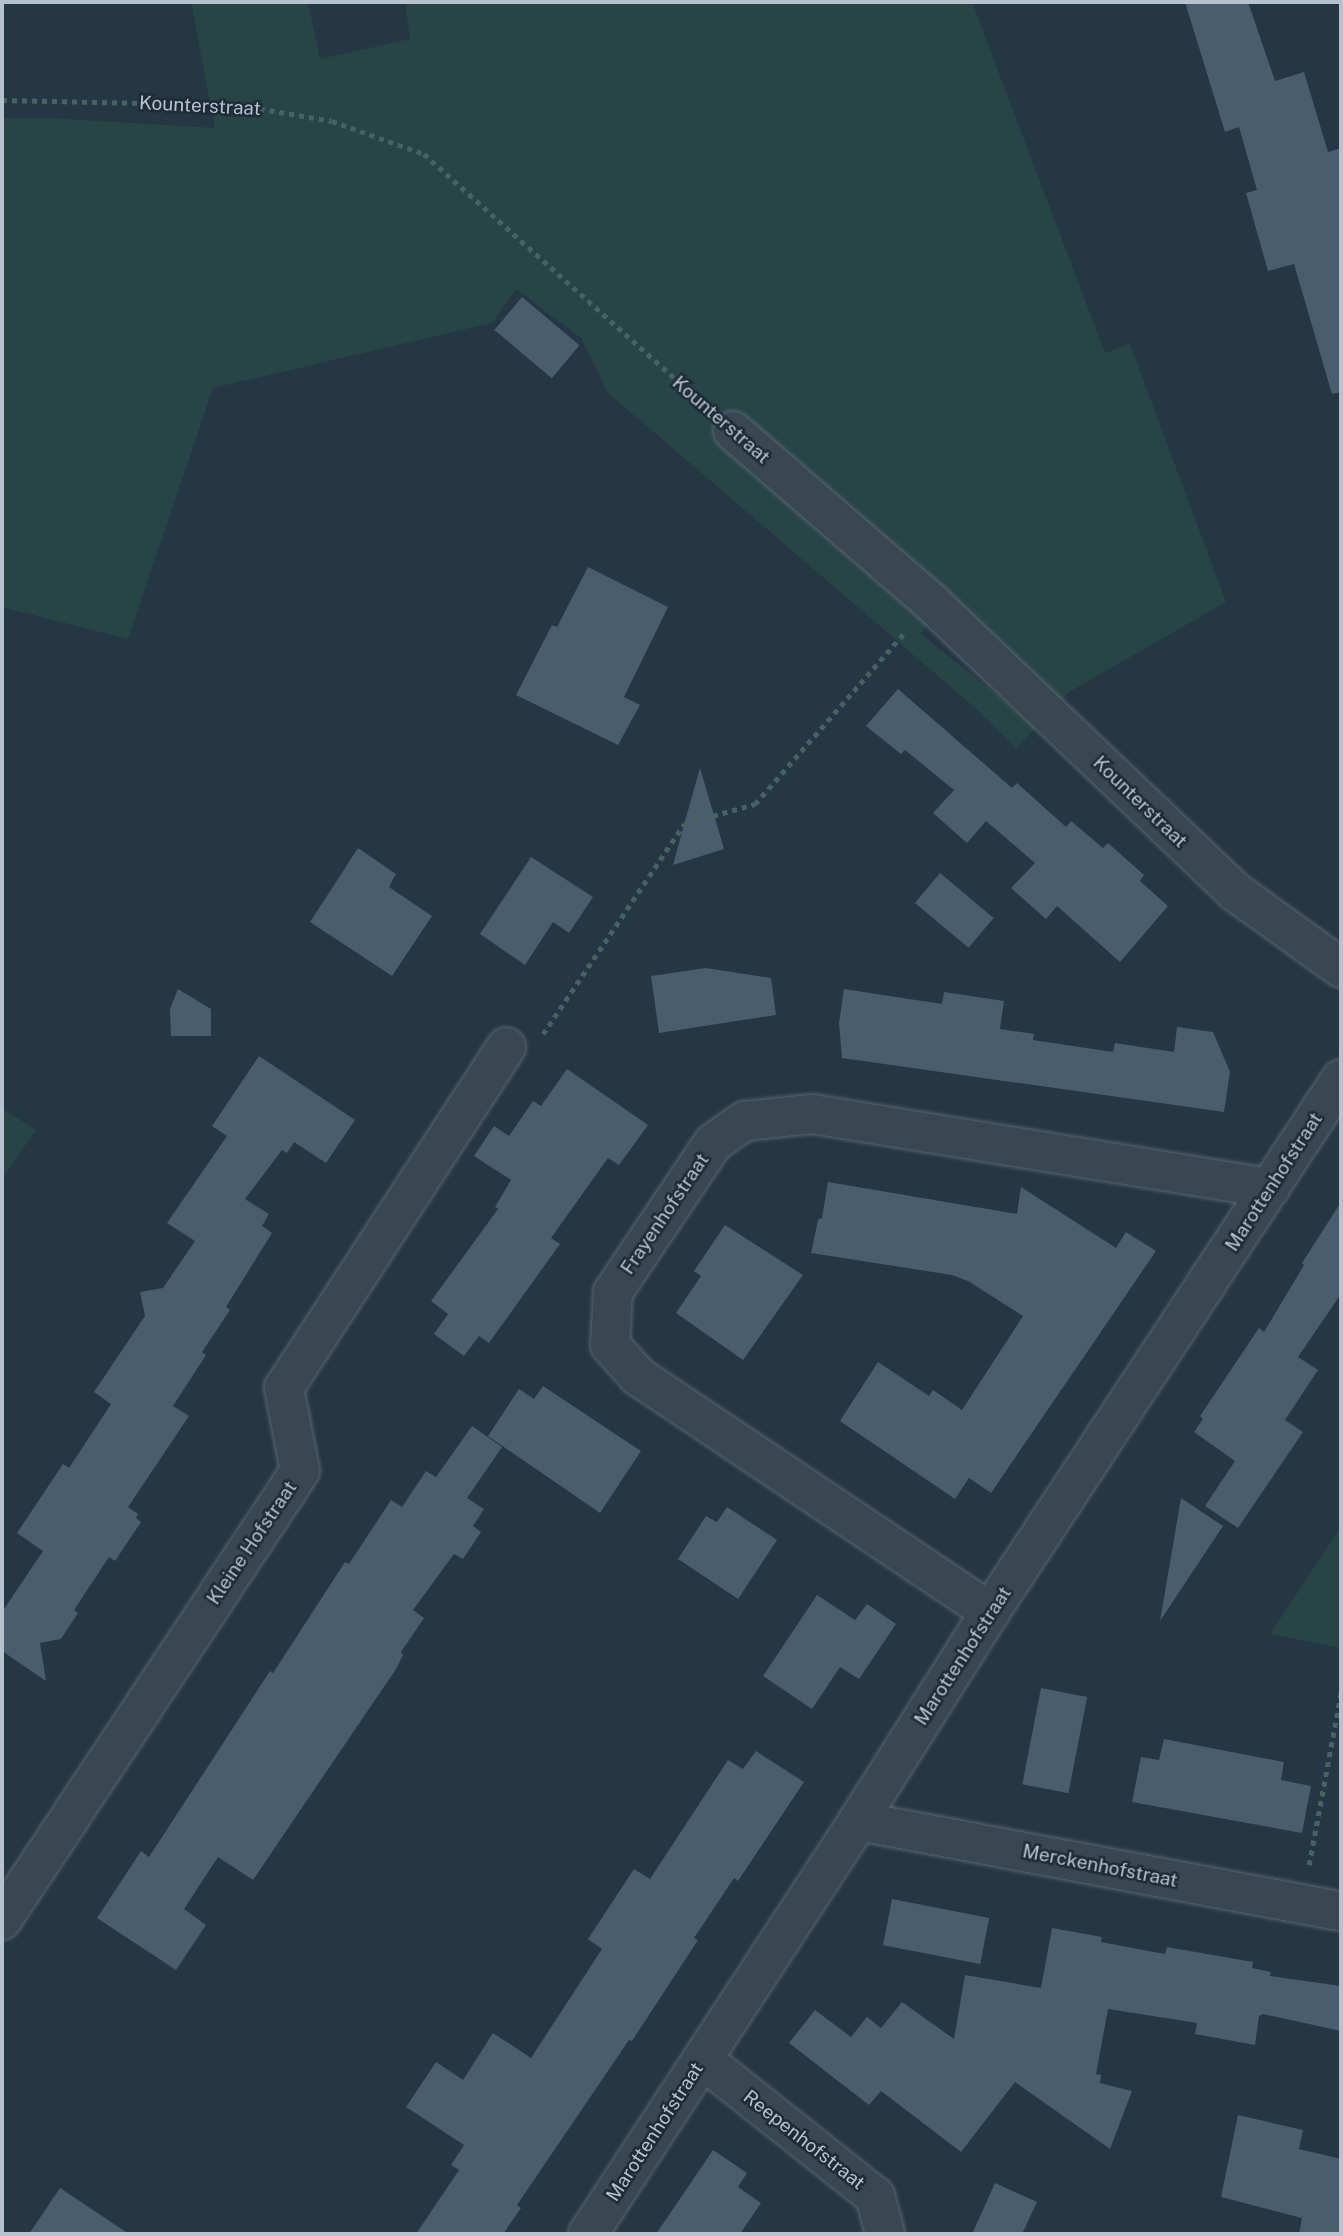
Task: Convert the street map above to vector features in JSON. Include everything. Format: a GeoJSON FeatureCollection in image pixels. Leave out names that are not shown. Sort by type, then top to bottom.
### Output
{"type":"FeatureCollection","features":[{"type":"Feature","properties":{"kind":"street","name":"Kounterstraat"},"geometry":{"type":"LineString","coordinates":[[733,431],[931,602],[1234,891],[1341,968]]}},
{"type":"Feature","properties":{"kind":"street","name":"Kleine Hofstraat"},"geometry":{"type":"LineString","coordinates":[[2,1920],[300,1471],[284,1388],[506,1047]]}},
{"type":"Feature","properties":{"kind":"street","name":"Marottenhofstraat"},"geometry":{"type":"LineString","coordinates":[[588,2234],[858,1821],[990,1612],[1341,1079]]}},
{"type":"Feature","properties":{"kind":"street","name":"Frayenhofstraat"},"geometry":{"type":"LineString","coordinates":[[990,1612],[638,1376],[610,1345],[613,1292],[713,1143],[745,1121],[812,1114],[1270,1188]]}},
{"type":"Feature","properties":{"kind":"street","name":"Merckenhofstraat"},"geometry":{"type":"LineString","coordinates":[[858,1821],[1341,1911]]}},
{"type":"Feature","properties":{"kind":"street","name":"Reepenhofstraat"},"geometry":{"type":"LineString","coordinates":[[702,2059],[875,2196],[884,2234]]}},
{"type":"Feature","properties":{"kind":"path","name":"Kounterstraat"},"geometry":{"type":"LineString","coordinates":[[2,100],[240,105],[331,121],[424,153],[733,431]]}},
{"type":"Feature","properties":{"kind":"path"},"geometry":{"type":"LineString","coordinates":[[506,1047],[541,1038],[684,824],[755,804],[931,602]]}},
{"type":"Feature","properties":{"kind":"path"},"geometry":{"type":"LineString","coordinates":[[1301,1903],[1341,1692]]}},
{"type":"Feature","properties":{"kind":"green space"},"geometry":{"type":"Polygon","coordinates":[[[191,2],[308,2],[320,59],[410,39],[405,2],[972,2],[1105,353],[1130,344],[1226,602],[1069,692],[1057,706],[941,605],[921,634],[1037,727],[1016,748],[974,707],[607,392],[582,339],[516,289],[492,323],[213,388],[128,639],[2,607],[2,118],[49,118],[215,128],[191,2]]]}},
{"type":"Feature","properties":{"kind":"green space"},"geometry":{"type":"Polygon","coordinates":[[[2,1108],[36,1130],[2,1179],[2,1108]]]}},
{"type":"Feature","properties":{"kind":"green space"},"geometry":{"type":"Polygon","coordinates":[[[1341,1527],[1341,1648],[1270,1634],[1341,1527]]]}},
{"type":"Feature","properties":{"kind":"building"},"geometry":{"type":"Polygon","coordinates":[[[1185,2],[1248,2],[1275,81],[1304,72],[1328,152],[1341,148],[1341,392],[1332,394],[1294,264],[1268,271],[1246,193],[1257,190],[1239,127],[1225,132],[1185,2]]]}},
{"type":"Feature","properties":{"kind":"building"},"geometry":{"type":"Polygon","coordinates":[[[522,297],[579,345],[552,378],[494,330],[522,297]]]}},
{"type":"Feature","properties":{"kind":"building"},"geometry":{"type":"Polygon","coordinates":[[[588,567],[668,607],[624,697],[640,705],[618,745],[516,695],[552,625],[557,627],[588,567]]]}},
{"type":"Feature","properties":{"kind":"building"},"geometry":{"type":"Polygon","coordinates":[[[898,689],[1012,788],[1017,783],[1066,827],[1071,821],[1103,848],[1108,843],[1144,875],[1140,881],[1168,906],[1120,962],[1057,906],[1046,919],[1011,888],[1035,863],[986,821],[967,843],[933,813],[954,790],[905,750],[901,754],[866,726],[898,689]]]}},
{"type":"Feature","properties":{"kind":"building"},"geometry":{"type":"Polygon","coordinates":[[[700,768],[724,849],[673,865],[685,821],[700,768]]]}},
{"type":"Feature","properties":{"kind":"building"},"geometry":{"type":"Polygon","coordinates":[[[358,848],[396,874],[389,887],[432,916],[392,976],[310,922],[358,848]]]}},
{"type":"Feature","properties":{"kind":"building"},"geometry":{"type":"Polygon","coordinates":[[[531,857],[593,897],[569,933],[553,922],[525,965],[480,934],[531,857]]]}},
{"type":"Feature","properties":{"kind":"building"},"geometry":{"type":"Polygon","coordinates":[[[940,873],[994,918],[969,948],[915,903],[940,873]]]}},
{"type":"Feature","properties":{"kind":"building"},"geometry":{"type":"Polygon","coordinates":[[[706,968],[771,978],[776,1015],[659,1033],[651,976],[706,968]]]}},
{"type":"Feature","properties":{"kind":"building"},"geometry":{"type":"Polygon","coordinates":[[[178,989],[211,1009],[211,1036],[171,1036],[170,1009],[178,989]]]}},
{"type":"Feature","properties":{"kind":"building"},"geometry":{"type":"Polygon","coordinates":[[[844,989],[942,1004],[944,992],[1004,1001],[1000,1029],[1034,1034],[1033,1040],[1113,1052],[1115,1043],[1174,1052],[1177,1027],[1213,1032],[1230,1072],[1224,1112],[842,1058],[839,1023],[844,989]]]}},
{"type":"Feature","properties":{"kind":"building"},"geometry":{"type":"Polygon","coordinates":[[[259,1056],[355,1120],[326,1163],[294,1142],[287,1153],[282,1150],[245,1199],[269,1214],[262,1226],[272,1233],[226,1307],[230,1310],[202,1352],[206,1355],[173,1406],[189,1416],[128,1507],[138,1514],[136,1518],[141,1522],[115,1561],[109,1557],[74,1610],[78,1613],[61,1639],[40,1643],[46,1681],[2,1651],[2,1612],[43,1551],[17,1533],[63,1464],[69,1468],[111,1404],[94,1392],[145,1316],[140,1292],[163,1288],[195,1241],[167,1223],[227,1136],[212,1126],[259,1056]]]}},
{"type":"Feature","properties":{"kind":"building"},"geometry":{"type":"Polygon","coordinates":[[[567,1069],[648,1125],[619,1165],[608,1158],[551,1238],[560,1244],[489,1343],[479,1336],[464,1356],[434,1334],[448,1314],[431,1301],[498,1209],[495,1207],[511,1180],[474,1156],[494,1126],[509,1136],[533,1101],[541,1106],[567,1069]]]}},
{"type":"Feature","properties":{"kind":"building"},"geometry":{"type":"Polygon","coordinates":[[[828,1182],[1017,1214],[1021,1187],[1116,1248],[1126,1232],[1156,1251],[991,1493],[969,1478],[955,1499],[840,1421],[878,1362],[929,1396],[933,1390],[962,1410],[1023,1316],[968,1281],[952,1275],[811,1253],[818,1220],[822,1218],[828,1182]]]}},
{"type":"Feature","properties":{"kind":"building"},"geometry":{"type":"Polygon","coordinates":[[[1341,1202],[1341,1294],[1298,1357],[1318,1370],[1285,1420],[1303,1432],[1238,1528],[1205,1506],[1235,1461],[1194,1432],[1203,1419],[1200,1416],[1259,1328],[1264,1332],[1304,1265],[1302,1263],[1341,1202]]]}},
{"type":"Feature","properties":{"kind":"building"},"geometry":{"type":"Polygon","coordinates":[[[725,1225],[803,1275],[743,1360],[676,1313],[701,1276],[694,1271],[725,1225]]]}},
{"type":"Feature","properties":{"kind":"building"},"geometry":{"type":"Polygon","coordinates":[[[543,1386],[641,1451],[600,1513],[488,1436],[519,1389],[534,1399],[543,1386]]]}},
{"type":"Feature","properties":{"kind":"building"},"geometry":{"type":"Polygon","coordinates":[[[472,1426],[502,1447],[467,1498],[484,1509],[473,1526],[481,1532],[463,1559],[454,1554],[413,1610],[424,1618],[401,1652],[403,1655],[396,1669],[253,1880],[218,1857],[184,1909],[206,1925],[176,1970],[97,1918],[141,1851],[149,1857],[270,1671],[273,1673],[345,1562],[349,1564],[391,1500],[402,1507],[426,1471],[436,1477],[472,1426]]]}},
{"type":"Feature","properties":{"kind":"building"},"geometry":{"type":"Polygon","coordinates":[[[1181,1498],[1223,1526],[1160,1621],[1181,1498]]]}},
{"type":"Feature","properties":{"kind":"building"},"geometry":{"type":"Polygon","coordinates":[[[727,1507],[777,1540],[738,1599],[678,1559],[706,1516],[717,1522],[727,1507]]]}},
{"type":"Feature","properties":{"kind":"building"},"geometry":{"type":"Polygon","coordinates":[[[817,1595],[855,1620],[867,1604],[896,1624],[859,1679],[840,1667],[812,1709],[763,1676],[817,1595]]]}},
{"type":"Feature","properties":{"kind":"building"},"geometry":{"type":"Polygon","coordinates":[[[1041,1688],[1087,1697],[1068,1793],[1022,1784],[1041,1688]]]}},
{"type":"Feature","properties":{"kind":"building"},"geometry":{"type":"Polygon","coordinates":[[[1164,1739],[1284,1762],[1281,1780],[1311,1786],[1302,1833],[1132,1802],[1141,1757],[1159,1760],[1164,1739]]]}},
{"type":"Feature","properties":{"kind":"building"},"geometry":{"type":"Polygon","coordinates":[[[756,1751],[804,1782],[738,1881],[734,1878],[694,1938],[698,1940],[632,2041],[629,2040],[517,2205],[521,2208],[503,2234],[416,2234],[459,2170],[451,2165],[464,2145],[406,2107],[436,2062],[463,2080],[493,2033],[531,2058],[602,1949],[588,1939],[634,1869],[650,1879],[728,1760],[743,1769],[756,1751]]]}},
{"type":"Feature","properties":{"kind":"building"},"geometry":{"type":"Polygon","coordinates":[[[892,1899],[989,1918],[980,1964],[883,1945],[892,1899]]]}},
{"type":"Feature","properties":{"kind":"building"},"geometry":{"type":"Polygon","coordinates":[[[1052,1928],[1102,1937],[1101,1942],[1165,1954],[1167,1947],[1253,1962],[1252,1968],[1271,1972],[1270,1976],[1341,1986],[1341,2031],[1263,2014],[1259,2016],[1255,2045],[1195,2034],[1197,2023],[1108,2009],[1096,2074],[1101,2075],[1100,2083],[1132,2091],[1110,2149],[1015,2082],[961,2152],[881,2091],[869,2105],[789,2043],[815,2010],[851,2037],[867,2017],[881,2028],[902,2002],[954,2039],[965,1975],[1041,1988],[1052,1928]]]}},
{"type":"Feature","properties":{"kind":"building"},"geometry":{"type":"Polygon","coordinates":[[[1238,2115],[1303,2130],[1299,2149],[1341,2159],[1341,2234],[1299,2234],[1302,2218],[1221,2197],[1238,2115]]]}},
{"type":"Feature","properties":{"kind":"building"},"geometry":{"type":"Polygon","coordinates":[[[713,2150],[747,2173],[738,2187],[761,2203],[740,2234],[656,2234],[713,2150]]]}},
{"type":"Feature","properties":{"kind":"building"},"geometry":{"type":"Polygon","coordinates":[[[995,2183],[1037,2202],[1022,2234],[972,2234],[995,2183]]]}},
{"type":"Feature","properties":{"kind":"building"},"geometry":{"type":"Polygon","coordinates":[[[60,2188],[129,2234],[29,2234],[60,2188]]]}}]}
